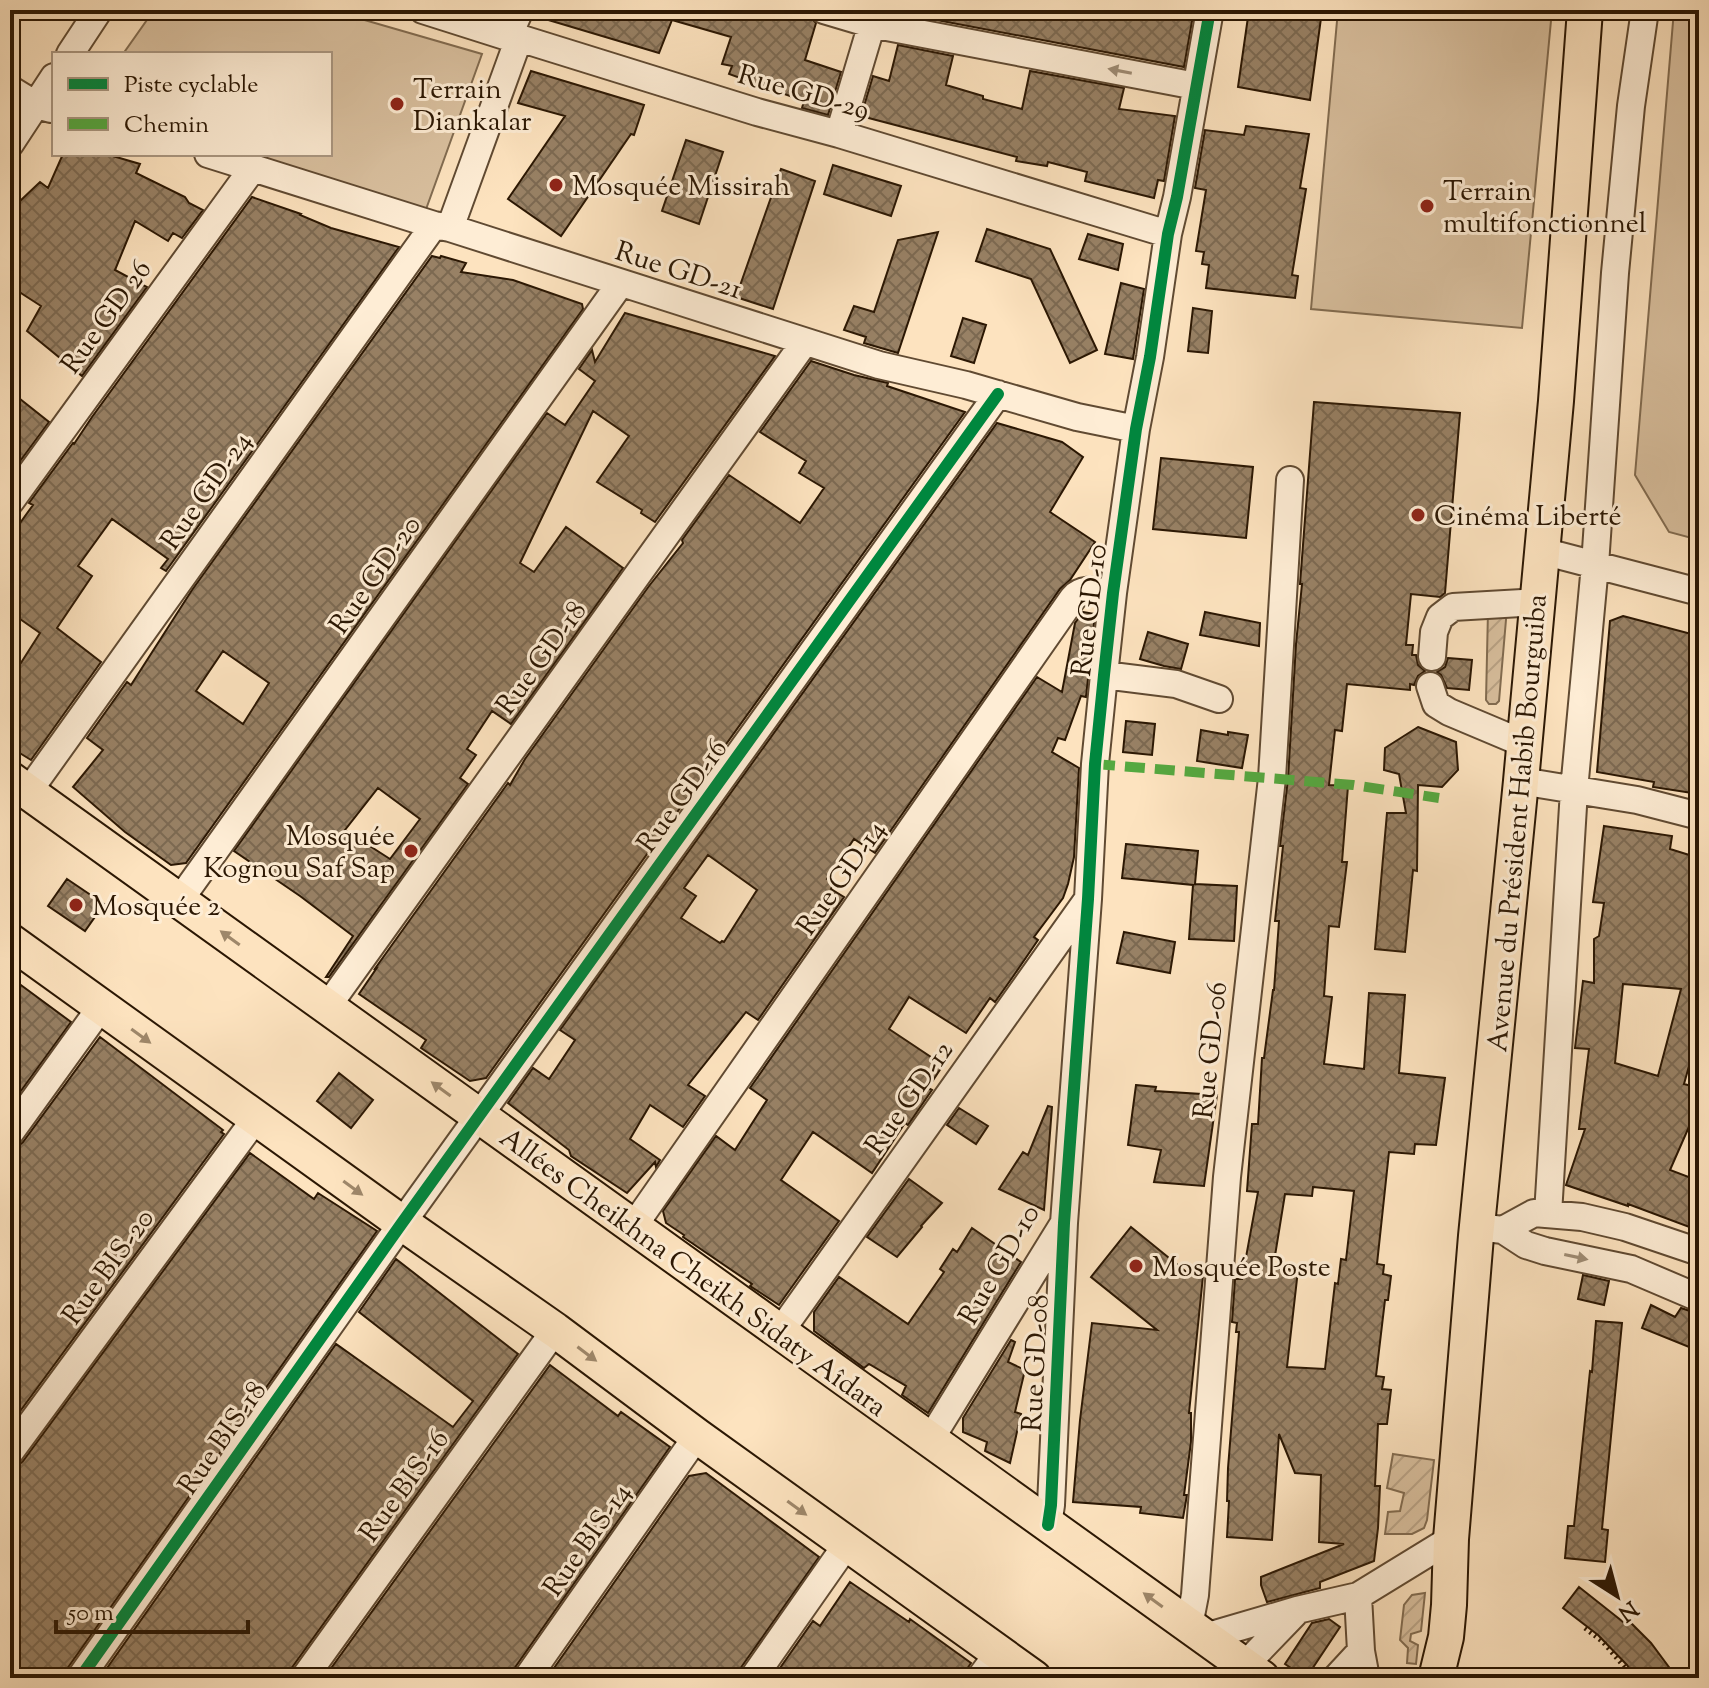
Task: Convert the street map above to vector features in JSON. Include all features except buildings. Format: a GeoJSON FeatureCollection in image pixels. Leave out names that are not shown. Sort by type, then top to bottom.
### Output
{"type":"FeatureCollection","features":[{"type":"Feature","properties":{"kind":"main road","name":"Avenue du Président Habib Bourguiba"},"geometry":{"type":"LineString","coordinates":[[1436,1678],[1446,1637],[1451,1539],[1490,1228],[1521,781],[1556,401],[1585,10]]}},
{"type":"Feature","properties":{"kind":"main road","name":"Allées Cheikhna Cheikh Sidaty Aîdara"},"geometry":{"type":"LineString","coordinates":[[19,786],[327,1007],[475,1122],[633,1227],[930,1440],[1049,1515],[1197,1632],[1253,1672]]}},
{"type":"Feature","properties":{"kind":"main road"},"geometry":{"type":"LineString","coordinates":[[10,941],[256,1118],[409,1213],[555,1330],[847,1544],[990,1665],[1034,1678]]}},
{"type":"Feature","properties":{"kind":"main road","name":"Avenue du Président Habib Bourguiba"},"geometry":{"type":"LineString","coordinates":[[1446,1637],[1453,1678]]}},
{"type":"Feature","properties":{"kind":"street"},"geometry":{"type":"LineString","coordinates":[[71,52],[99,10]]}},
{"type":"Feature","properties":{"kind":"street","name":"Rue GD-29"},"geometry":{"type":"LineString","coordinates":[[423,10],[1168,234]]}},
{"type":"Feature","properties":{"kind":"street","name":"Rue GD-24"},"geometry":{"type":"LineString","coordinates":[[19,786],[442,227],[513,38],[520,10]]}},
{"type":"Feature","properties":{"kind":"street"},"geometry":{"type":"LineString","coordinates":[[824,10],[873,17],[1196,86]]}},
{"type":"Feature","properties":{"kind":"street","name":"Rue GD-10"},"geometry":{"type":"LineString","coordinates":[[930,1440],[1064,1223],[1095,764],[1113,593],[1168,234],[1210,10]]}},
{"type":"Feature","properties":{"kind":"street"},"geometry":{"type":"LineString","coordinates":[[1548,1214],[1574,790],[1595,565],[1615,273],[1631,106],[1645,10]]}},
{"type":"Feature","properties":{"kind":"street"},"geometry":{"type":"LineString","coordinates":[[839,134],[873,17]]}},
{"type":"Feature","properties":{"kind":"street"},"geometry":{"type":"LineString","coordinates":[[10,144],[45,107],[52,84]]}},
{"type":"Feature","properties":{"kind":"street"},"geometry":{"type":"LineString","coordinates":[[10,89],[45,107]]}},
{"type":"Feature","properties":{"kind":"street","name":"Rue GD-21"},"geometry":{"type":"LineString","coordinates":[[214,156],[804,343],[1077,417],[1136,429]]}},
{"type":"Feature","properties":{"kind":"street","name":"Rue GD 26"},"geometry":{"type":"LineString","coordinates":[[10,502],[253,168]]}},
{"type":"Feature","properties":{"kind":"street","name":"Rue GD-20"},"geometry":{"type":"LineString","coordinates":[[179,901],[620,284]]}},
{"type":"Feature","properties":{"kind":"street","name":"Rue GD-18"},"geometry":{"type":"LineString","coordinates":[[327,1007],[804,343]]}},
{"type":"Feature","properties":{"kind":"street","name":"Rue GD-16"},"geometry":{"type":"LineString","coordinates":[[409,1213],[998,394]]}},
{"type":"Feature","properties":{"kind":"street","name":"Rue GD-06"},"geometry":{"type":"LineString","coordinates":[[1197,1632],[1195,1595],[1227,1177],[1272,778],[1290,480]]}},
{"type":"Feature","properties":{"kind":"street"},"geometry":{"type":"LineString","coordinates":[[1542,551],[1699,592]]}},
{"type":"Feature","properties":{"kind":"street","name":"Rue GD-14"},"geometry":{"type":"LineString","coordinates":[[633,1227],[1073,598],[1084,590],[1113,593]]}},
{"type":"Feature","properties":{"kind":"street"},"geometry":{"type":"LineString","coordinates":[[1432,657],[1434,632],[1440,617],[1453,607],[1537,602]]}},
{"type":"Feature","properties":{"kind":"street"},"geometry":{"type":"LineString","coordinates":[[1104,675],[1176,684],[1219,699]]}},
{"type":"Feature","properties":{"kind":"street"},"geometry":{"type":"LineString","coordinates":[[1430,686],[1436,704],[1449,712],[1525,744]]}},
{"type":"Feature","properties":{"kind":"street"},"geometry":{"type":"LineString","coordinates":[[1521,781],[1637,800],[1699,816]]}},
{"type":"Feature","properties":{"kind":"street","name":"Rue GD-12"},"geometry":{"type":"LineString","coordinates":[[780,1332],[1088,899]]}},
{"type":"Feature","properties":{"kind":"street"},"geometry":{"type":"LineString","coordinates":[[10,1133],[101,1007]]}},
{"type":"Feature","properties":{"kind":"street","name":"Rue BIS-20"},"geometry":{"type":"LineString","coordinates":[[10,1452],[256,1118]]}},
{"type":"Feature","properties":{"kind":"street","name":"Rue BIS-18"},"geometry":{"type":"LineString","coordinates":[[80,1678],[409,1213]]}},
{"type":"Feature","properties":{"kind":"street"},"geometry":{"type":"LineString","coordinates":[[1490,1228],[1534,1213],[1582,1217],[1625,1227],[1699,1252]]}},
{"type":"Feature","properties":{"kind":"street","name":"Rue GD-08"},"geometry":{"type":"LineString","coordinates":[[1049,1515],[1064,1223]]}},
{"type":"Feature","properties":{"kind":"street"},"geometry":{"type":"LineString","coordinates":[[1490,1228],[1545,1251],[1631,1269],[1699,1298]]}},
{"type":"Feature","properties":{"kind":"street","name":"Rue BIS-16"},"geometry":{"type":"LineString","coordinates":[[304,1678],[555,1330]]}},
{"type":"Feature","properties":{"kind":"street","name":"Rue BIS-14"},"geometry":{"type":"LineString","coordinates":[[527,1678],[697,1436]]}},
{"type":"Feature","properties":{"kind":"street"},"geometry":{"type":"LineString","coordinates":[[1197,1632],[1358,1596],[1451,1539]]}},
{"type":"Feature","properties":{"kind":"street"},"geometry":{"type":"LineString","coordinates":[[753,1678],[847,1544]]}},
{"type":"Feature","properties":{"kind":"street"},"geometry":{"type":"LineString","coordinates":[[1358,1596],[1366,1678]]}},
{"type":"Feature","properties":{"kind":"street"},"geometry":{"type":"LineString","coordinates":[[1253,1672],[1297,1610]]}},
{"type":"Feature","properties":{"kind":"street"},"geometry":{"type":"LineString","coordinates":[[1336,1678],[1361,1651]]}},
{"type":"Feature","properties":{"kind":"path"},"geometry":{"type":"LineString","coordinates":[[1585,1628],[1603,1642],[1634,1678]]}},
{"type":"Feature","properties":{"kind":"path"},"geometry":{"type":"LineString","coordinates":[[1693,1678],[1699,1674]]}},
{"type":"Feature","properties":{"kind":"shaded area","name":"Terrain Diankalar"},"geometry":{"type":"Polygon","coordinates":[[[154,10],[330,10],[482,54],[425,212],[248,156],[332,156],[332,52],[124,52],[154,10]]]}},
{"type":"Feature","properties":{"kind":"shaded area","name":"Terrain multifonctionnel"},"geometry":{"type":"Polygon","coordinates":[[[1338,10],[1552,10],[1522,328],[1311,309],[1338,10]]]}},
{"type":"Feature","properties":{"kind":"shaded area"},"geometry":{"type":"Polygon","coordinates":[[[1674,10],[1699,10],[1699,540],[1669,532],[1635,475],[1674,10]]]}},
{"type":"Feature","properties":{"kind":"shaded area"},"geometry":{"type":"Polygon","coordinates":[[[1507,608],[1499,701],[1489,704],[1486,700],[1488,611],[1507,608]]]}},
{"type":"Feature","properties":{"kind":"shaded area"},"geometry":{"type":"Polygon","coordinates":[[[1393,1454],[1434,1460],[1427,1520],[1424,1528],[1412,1534],[1385,1534],[1388,1512],[1400,1511],[1404,1493],[1387,1488],[1393,1454]]]}},
{"type":"Feature","properties":{"kind":"shaded area"},"geometry":{"type":"Polygon","coordinates":[[[1425,1593],[1421,1631],[1411,1634],[1410,1641],[1418,1645],[1416,1664],[1407,1663],[1408,1648],[1400,1640],[1404,1605],[1412,1595],[1425,1593]]]}},
{"type":"Feature","properties":{"kind":"marked path"},"geometry":{"type":"LineString","coordinates":[[1095,764],[1353,785],[1439,798]]}},
{"type":"Feature","properties":{"kind":"cycle path"},"geometry":{"type":"LineString","coordinates":[[1048,1525],[1064,1223],[1095,764],[1104,675],[1136,429],[1168,234],[1210,10]]}},
{"type":"Feature","properties":{"kind":"cycle path"},"geometry":{"type":"LineString","coordinates":[[80,1678],[402,1223],[998,394]]}},
{"type":"Feature","properties":{"kind":"place","name":"Terrain Diankalar"},"geometry":{"type":"Point","coordinates":[397,104]}},
{"type":"Feature","properties":{"kind":"place","name":"Mosquée Missirah"},"geometry":{"type":"Point","coordinates":[556,185]}},
{"type":"Feature","properties":{"kind":"place","name":"Terrain multifonctionnel"},"geometry":{"type":"Point","coordinates":[1427,206]}},
{"type":"Feature","properties":{"kind":"place","name":"Cinéma Liberté"},"geometry":{"type":"Point","coordinates":[1418,515]}},
{"type":"Feature","properties":{"kind":"place","name":"Mosquée Kognou Saf Sap"},"geometry":{"type":"Point","coordinates":[411,851]}},
{"type":"Feature","properties":{"kind":"place","name":"Mosquée 2"},"geometry":{"type":"Point","coordinates":[76,905]}},
{"type":"Feature","properties":{"kind":"place","name":"Mosquée Poste"},"geometry":{"type":"Point","coordinates":[1136,1266]}}]}
